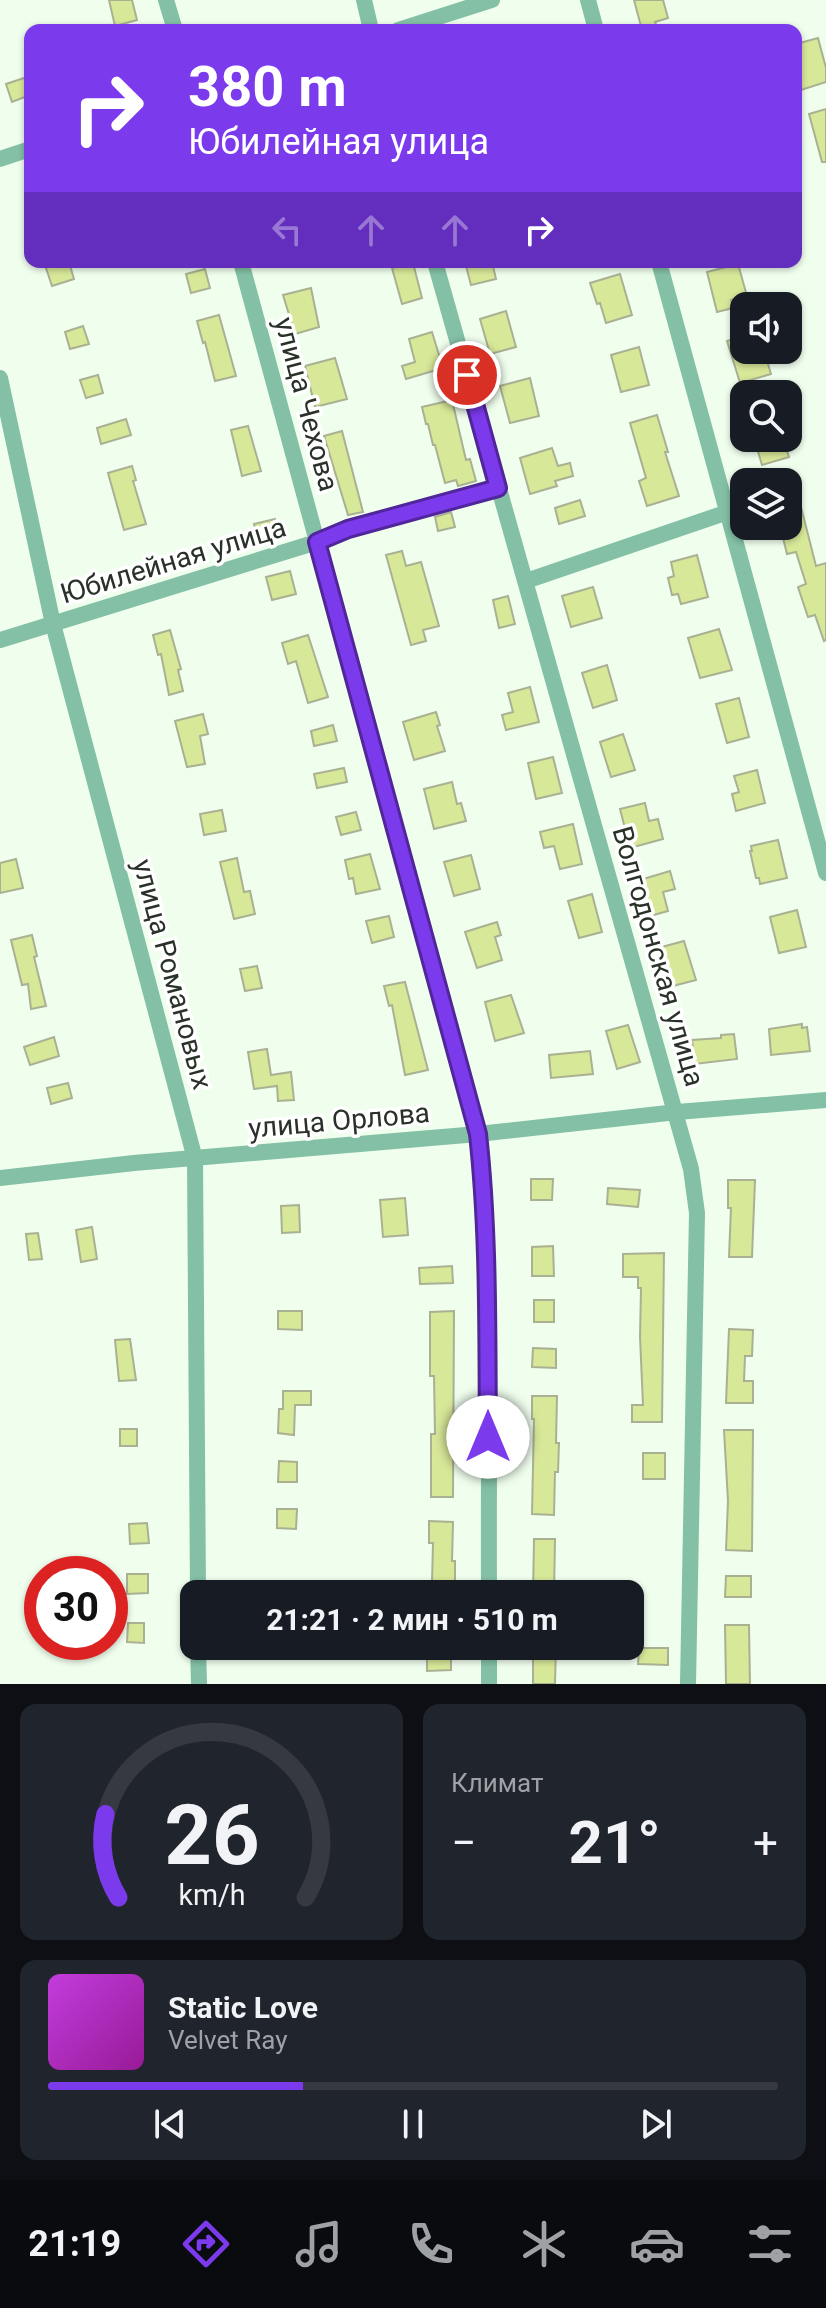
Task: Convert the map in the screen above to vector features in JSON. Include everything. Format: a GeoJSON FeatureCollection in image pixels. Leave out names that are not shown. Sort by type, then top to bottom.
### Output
{"type":"FeatureCollection","features":[{"type":"Feature","properties":{"kind":"street"},"geometry":{"type":"LineString","coordinates":[[166,0],[173,24]]}},
{"type":"Feature","properties":{"kind":"street"},"geometry":{"type":"LineString","coordinates":[[364,0],[370,24]]}},
{"type":"Feature","properties":{"kind":"street"},"geometry":{"type":"LineString","coordinates":[[417,24],[492,0]]}},
{"type":"Feature","properties":{"kind":"street"},"geometry":{"type":"LineString","coordinates":[[588,0],[594,24]]}},
{"type":"Feature","properties":{"kind":"street"},"geometry":{"type":"LineString","coordinates":[[0,159],[24,151]]}},
{"type":"Feature","properties":{"kind":"street","name":"улица Чехова"},"geometry":{"type":"LineString","coordinates":[[243,268],[478,1134],[487,1279],[489,1580]]}},
{"type":"Feature","properties":{"kind":"street","name":"Волгодонская улица"},"geometry":{"type":"LineString","coordinates":[[437,268],[691,1169],[697,1213],[688,1684]]}},
{"type":"Feature","properties":{"kind":"street"},"geometry":{"type":"LineString","coordinates":[[661,268],[826,873]]}},
{"type":"Feature","properties":{"kind":"street","name":"улица Романовых"},"geometry":{"type":"LineString","coordinates":[[0,378],[53,624],[195,1159],[198,1580]]}},
{"type":"Feature","properties":{"kind":"street","name":"Юбилейная улица"},"geometry":{"type":"LineString","coordinates":[[0,640],[317,542],[348,529],[498,488]]}},
{"type":"Feature","properties":{"kind":"street"},"geometry":{"type":"LineString","coordinates":[[526,581],[728,512]]}},
{"type":"Feature","properties":{"kind":"street","name":"улица Орлова"},"geometry":{"type":"LineString","coordinates":[[0,1178],[826,1100]]}},
{"type":"Feature","properties":{"kind":"street"},"geometry":{"type":"LineString","coordinates":[[198,1660],[199,1684]]}},
{"type":"Feature","properties":{"kind":"street"},"geometry":{"type":"LineString","coordinates":[[489,1660],[489,1684]]}},
{"type":"Feature","properties":{"kind":"building"},"geometry":{"type":"Polygon","coordinates":[[[109,0],[132,0],[137,20],[115,24],[109,0]]]}},
{"type":"Feature","properties":{"kind":"building"},"geometry":{"type":"Polygon","coordinates":[[[634,0],[663,0],[668,18],[656,24],[640,24],[634,0]]]}},
{"type":"Feature","properties":{"kind":"building"},"geometry":{"type":"Polygon","coordinates":[[[818,38],[826,68],[826,82],[802,90],[802,42],[818,38]]]}},
{"type":"Feature","properties":{"kind":"building"},"geometry":{"type":"Polygon","coordinates":[[[24,78],[24,97],[12,102],[6,84],[24,78]]]}},
{"type":"Feature","properties":{"kind":"building"},"geometry":{"type":"Polygon","coordinates":[[[826,109],[826,162],[822,162],[809,114],[826,109]]]}},
{"type":"Feature","properties":{"kind":"building"},"geometry":{"type":"Polygon","coordinates":[[[46,268],[71,268],[74,279],[52,286],[46,268]]]}},
{"type":"Feature","properties":{"kind":"building"},"geometry":{"type":"Polygon","coordinates":[[[392,268],[414,268],[422,298],[402,304],[392,268]]]}},
{"type":"Feature","properties":{"kind":"building"},"geometry":{"type":"Polygon","coordinates":[[[467,268],[493,268],[496,279],[471,285],[467,268]]]}},
{"type":"Feature","properties":{"kind":"building"},"geometry":{"type":"Polygon","coordinates":[[[739,268],[746,292],[730,292],[730,309],[717,312],[707,272],[739,268]]]}},
{"type":"Feature","properties":{"kind":"building"},"geometry":{"type":"Polygon","coordinates":[[[205,269],[210,288],[191,293],[186,274],[205,269]]]}},
{"type":"Feature","properties":{"kind":"building"},"geometry":{"type":"Polygon","coordinates":[[[620,274],[632,315],[606,323],[590,283],[620,274]]]}},
{"type":"Feature","properties":{"kind":"building"},"geometry":{"type":"Polygon","coordinates":[[[311,288],[319,327],[295,334],[283,295],[311,288]]]}},
{"type":"Feature","properties":{"kind":"building"},"geometry":{"type":"Polygon","coordinates":[[[506,311],[516,347],[490,354],[480,319],[506,311]]]}},
{"type":"Feature","properties":{"kind":"building"},"geometry":{"type":"Polygon","coordinates":[[[219,315],[236,376],[215,381],[197,321],[219,315]]]}},
{"type":"Feature","properties":{"kind":"building"},"geometry":{"type":"Polygon","coordinates":[[[83,326],[89,344],[70,349],[65,332],[83,326]]]}},
{"type":"Feature","properties":{"kind":"building"},"geometry":{"type":"Polygon","coordinates":[[[432,332],[443,368],[406,379],[402,366],[415,362],[409,339],[432,332]]]}},
{"type":"Feature","properties":{"kind":"building"},"geometry":{"type":"Polygon","coordinates":[[[639,347],[649,385],[621,392],[611,355],[639,347]]]}},
{"type":"Feature","properties":{"kind":"building"},"geometry":{"type":"Polygon","coordinates":[[[335,358],[347,399],[315,407],[305,366],[335,358]]]}},
{"type":"Feature","properties":{"kind":"building"},"geometry":{"type":"Polygon","coordinates":[[[734,364],[768,364],[771,374],[739,380],[734,364]]]}},
{"type":"Feature","properties":{"kind":"building"},"geometry":{"type":"Polygon","coordinates":[[[98,375],[103,393],[86,398],[80,380],[98,375]]]}},
{"type":"Feature","properties":{"kind":"building"},"geometry":{"type":"Polygon","coordinates":[[[530,378],[539,416],[510,423],[500,386],[530,378]]]}},
{"type":"Feature","properties":{"kind":"building"},"geometry":{"type":"Polygon","coordinates":[[[452,400],[466,460],[470,459],[476,481],[458,486],[456,480],[445,483],[422,407],[452,400]]]}},
{"type":"Feature","properties":{"kind":"building"},"geometry":{"type":"Polygon","coordinates":[[[657,415],[679,496],[647,506],[639,481],[646,478],[630,423],[657,415]]]}},
{"type":"Feature","properties":{"kind":"building"},"geometry":{"type":"Polygon","coordinates":[[[126,419],[131,435],[101,444],[97,428],[126,419]]]}},
{"type":"Feature","properties":{"kind":"building"},"geometry":{"type":"Polygon","coordinates":[[[248,426],[261,471],[242,476],[231,430],[248,426]]]}},
{"type":"Feature","properties":{"kind":"building"},"geometry":{"type":"Polygon","coordinates":[[[342,431],[363,512],[348,515],[324,436],[342,431]]]}},
{"type":"Feature","properties":{"kind":"building"},"geometry":{"type":"Polygon","coordinates":[[[552,448],[558,466],[570,463],[573,476],[555,481],[557,486],[530,494],[520,458],[552,448]]]}},
{"type":"Feature","properties":{"kind":"building"},"geometry":{"type":"Polygon","coordinates":[[[758,452],[787,452],[789,457],[762,465],[758,452]]]}},
{"type":"Feature","properties":{"kind":"building"},"geometry":{"type":"Polygon","coordinates":[[[132,466],[136,480],[133,481],[146,524],[124,530],[108,473],[132,466]]]}},
{"type":"Feature","properties":{"kind":"building"},"geometry":{"type":"Polygon","coordinates":[[[580,500],[585,516],[559,524],[555,508],[580,500]]]}},
{"type":"Feature","properties":{"kind":"building"},"geometry":{"type":"Polygon","coordinates":[[[802,511],[816,566],[826,563],[824,641],[815,615],[808,617],[798,587],[806,584],[796,552],[787,554],[784,540],[802,540],[802,511]]]}},
{"type":"Feature","properties":{"kind":"building"},"geometry":{"type":"Polygon","coordinates":[[[451,512],[455,527],[438,531],[435,517],[451,512]]]}},
{"type":"Feature","properties":{"kind":"building"},"geometry":{"type":"Polygon","coordinates":[[[275,519],[279,535],[258,540],[254,524],[275,519]]]}},
{"type":"Feature","properties":{"kind":"building"},"geometry":{"type":"Polygon","coordinates":[[[402,551],[406,566],[421,562],[439,626],[423,630],[426,641],[411,645],[386,555],[402,551]]]}},
{"type":"Feature","properties":{"kind":"building"},"geometry":{"type":"Polygon","coordinates":[[[697,555],[708,597],[681,604],[678,594],[672,595],[668,578],[674,576],[671,562],[697,555]]]}},
{"type":"Feature","properties":{"kind":"building"},"geometry":{"type":"Polygon","coordinates":[[[290,571],[296,594],[272,600],[266,577],[290,571]]]}},
{"type":"Feature","properties":{"kind":"building"},"geometry":{"type":"Polygon","coordinates":[[[593,587],[602,618],[571,627],[562,596],[593,587]]]}},
{"type":"Feature","properties":{"kind":"building"},"geometry":{"type":"Polygon","coordinates":[[[508,596],[515,624],[499,628],[493,600],[508,596]]]}},
{"type":"Feature","properties":{"kind":"building"},"geometry":{"type":"Polygon","coordinates":[[[719,629],[732,670],[700,678],[688,638],[719,629]]]}},
{"type":"Feature","properties":{"kind":"building"},"geometry":{"type":"Polygon","coordinates":[[[170,630],[181,669],[178,670],[183,691],[169,695],[161,654],[158,655],[153,635],[170,630]]]}},
{"type":"Feature","properties":{"kind":"building"},"geometry":{"type":"Polygon","coordinates":[[[308,635],[328,697],[308,703],[296,661],[288,664],[282,643],[308,635]]]}},
{"type":"Feature","properties":{"kind":"building"},"geometry":{"type":"Polygon","coordinates":[[[607,665],[617,700],[593,708],[582,673],[607,665]]]}},
{"type":"Feature","properties":{"kind":"building"},"geometry":{"type":"Polygon","coordinates":[[[530,687],[539,722],[506,730],[502,715],[513,712],[508,693],[530,687]]]}},
{"type":"Feature","properties":{"kind":"building"},"geometry":{"type":"Polygon","coordinates":[[[739,698],[749,737],[727,743],[716,704],[739,698]]]}},
{"type":"Feature","properties":{"kind":"building"},"geometry":{"type":"Polygon","coordinates":[[[436,712],[445,751],[414,760],[403,722],[436,712]]]}},
{"type":"Feature","properties":{"kind":"building"},"geometry":{"type":"Polygon","coordinates":[[[203,714],[208,734],[200,736],[205,764],[187,767],[175,721],[203,714]]]}},
{"type":"Feature","properties":{"kind":"building"},"geometry":{"type":"Polygon","coordinates":[[[333,725],[337,741],[314,746],[311,731],[333,725]]]}},
{"type":"Feature","properties":{"kind":"building"},"geometry":{"type":"Polygon","coordinates":[[[623,734],[635,770],[611,777],[600,742],[623,734]]]}},
{"type":"Feature","properties":{"kind":"building"},"geometry":{"type":"Polygon","coordinates":[[[553,757],[562,793],[536,799],[528,763],[553,757]]]}},
{"type":"Feature","properties":{"kind":"building"},"geometry":{"type":"Polygon","coordinates":[[[344,768],[347,782],[317,788],[314,774],[344,768]]]}},
{"type":"Feature","properties":{"kind":"building"},"geometry":{"type":"Polygon","coordinates":[[[757,770],[765,803],[736,811],[732,794],[739,792],[734,776],[757,770]]]}},
{"type":"Feature","properties":{"kind":"building"},"geometry":{"type":"Polygon","coordinates":[[[452,782],[457,804],[461,803],[466,821],[434,829],[424,789],[452,782]]]}},
{"type":"Feature","properties":{"kind":"building"},"geometry":{"type":"Polygon","coordinates":[[[645,803],[649,821],[658,819],[663,839],[630,848],[620,809],[645,803]]]}},
{"type":"Feature","properties":{"kind":"building"},"geometry":{"type":"Polygon","coordinates":[[[222,810],[226,831],[204,835],[200,814],[222,810]]]}},
{"type":"Feature","properties":{"kind":"building"},"geometry":{"type":"Polygon","coordinates":[[[356,812],[361,830],[341,835],[336,817],[356,812]]]}},
{"type":"Feature","properties":{"kind":"building"},"geometry":{"type":"Polygon","coordinates":[[[573,824],[582,864],[560,869],[554,846],[544,848],[540,832],[573,824]]]}},
{"type":"Feature","properties":{"kind":"building"},"geometry":{"type":"Polygon","coordinates":[[[778,840],[787,878],[760,884],[759,878],[756,878],[751,846],[778,840]]]}},
{"type":"Feature","properties":{"kind":"building"},"geometry":{"type":"Polygon","coordinates":[[[370,854],[380,889],[356,894],[345,860],[370,854]]]}},
{"type":"Feature","properties":{"kind":"building"},"geometry":{"type":"Polygon","coordinates":[[[471,855],[480,889],[454,896],[444,862],[471,855]]]}},
{"type":"Feature","properties":{"kind":"building"},"geometry":{"type":"Polygon","coordinates":[[[237,858],[244,892],[250,891],[255,914],[234,919],[220,862],[237,858]]]}},
{"type":"Feature","properties":{"kind":"building"},"geometry":{"type":"Polygon","coordinates":[[[16,859],[23,888],[0,893],[0,863],[16,859]]]}},
{"type":"Feature","properties":{"kind":"building"},"geometry":{"type":"Polygon","coordinates":[[[670,871],[675,889],[663,892],[668,911],[650,916],[640,880],[670,871]]]}},
{"type":"Feature","properties":{"kind":"building"},"geometry":{"type":"Polygon","coordinates":[[[592,894],[602,932],[579,938],[568,901],[592,894]]]}},
{"type":"Feature","properties":{"kind":"building"},"geometry":{"type":"Polygon","coordinates":[[[797,910],[806,947],[779,953],[770,917],[797,910]]]}},
{"type":"Feature","properties":{"kind":"building"},"geometry":{"type":"Polygon","coordinates":[[[389,916],[394,937],[372,943],[366,921],[389,916]]]}},
{"type":"Feature","properties":{"kind":"building"},"geometry":{"type":"Polygon","coordinates":[[[497,922],[501,935],[495,937],[502,960],[477,968],[465,932],[497,922]]]}},
{"type":"Feature","properties":{"kind":"building"},"geometry":{"type":"Polygon","coordinates":[[[32,935],[46,1006],[31,1009],[28,984],[22,985],[11,940],[32,935]]]}},
{"type":"Feature","properties":{"kind":"building"},"geometry":{"type":"Polygon","coordinates":[[[684,941],[696,980],[669,987],[658,948],[684,941]]]}},
{"type":"Feature","properties":{"kind":"building"},"geometry":{"type":"Polygon","coordinates":[[[257,966],[262,988],[245,991],[240,969],[257,966]]]}},
{"type":"Feature","properties":{"kind":"building"},"geometry":{"type":"Polygon","coordinates":[[[405,982],[428,1070],[405,1075],[392,1005],[389,1006],[384,986],[405,982]]]}},
{"type":"Feature","properties":{"kind":"building"},"geometry":{"type":"Polygon","coordinates":[[[511,995],[524,1033],[495,1041],[485,1002],[511,995]]]}},
{"type":"Feature","properties":{"kind":"building"},"geometry":{"type":"Polygon","coordinates":[[[802,1024],[802,1028],[807,1027],[810,1051],[771,1055],[769,1029],[802,1024]]]}},
{"type":"Feature","properties":{"kind":"building"},"geometry":{"type":"Polygon","coordinates":[[[628,1025],[640,1062],[617,1069],[606,1031],[628,1025]]]}},
{"type":"Feature","properties":{"kind":"building"},"geometry":{"type":"Polygon","coordinates":[[[734,1034],[737,1059],[695,1064],[692,1040],[734,1034]]]}},
{"type":"Feature","properties":{"kind":"building"},"geometry":{"type":"Polygon","coordinates":[[[54,1037],[59,1056],[30,1065],[24,1047],[54,1037]]]}},
{"type":"Feature","properties":{"kind":"building"},"geometry":{"type":"Polygon","coordinates":[[[267,1049],[271,1075],[291,1072],[294,1100],[278,1101],[277,1086],[254,1089],[248,1052],[267,1049]]]}},
{"type":"Feature","properties":{"kind":"building"},"geometry":{"type":"Polygon","coordinates":[[[590,1051],[593,1074],[551,1078],[549,1055],[590,1051]]]}},
{"type":"Feature","properties":{"kind":"building"},"geometry":{"type":"Polygon","coordinates":[[[68,1083],[72,1098],[51,1104],[47,1088],[68,1083]]]}},
{"type":"Feature","properties":{"kind":"building"},"geometry":{"type":"Polygon","coordinates":[[[531,1179],[553,1179],[552,1200],[531,1200],[531,1179]]]}},
{"type":"Feature","properties":{"kind":"building"},"geometry":{"type":"Polygon","coordinates":[[[728,1180],[755,1180],[752,1257],[729,1257],[731,1208],[728,1208],[728,1180]]]}},
{"type":"Feature","properties":{"kind":"building"},"geometry":{"type":"Polygon","coordinates":[[[608,1188],[640,1190],[638,1207],[607,1204],[608,1188]]]}},
{"type":"Feature","properties":{"kind":"building"},"geometry":{"type":"Polygon","coordinates":[[[405,1198],[408,1235],[383,1237],[380,1200],[405,1198]]]}},
{"type":"Feature","properties":{"kind":"building"},"geometry":{"type":"Polygon","coordinates":[[[299,1205],[300,1232],[282,1233],[281,1206],[299,1205]]]}},
{"type":"Feature","properties":{"kind":"building"},"geometry":{"type":"Polygon","coordinates":[[[92,1227],[97,1259],[81,1262],[76,1230],[92,1227]]]}},
{"type":"Feature","properties":{"kind":"building"},"geometry":{"type":"Polygon","coordinates":[[[38,1233],[42,1259],[29,1260],[26,1234],[38,1233]]]}},
{"type":"Feature","properties":{"kind":"building"},"geometry":{"type":"Polygon","coordinates":[[[553,1246],[554,1276],[532,1276],[532,1247],[553,1246]]]}},
{"type":"Feature","properties":{"kind":"building"},"geometry":{"type":"Polygon","coordinates":[[[664,1253],[662,1422],[632,1422],[632,1405],[643,1405],[641,1288],[638,1288],[638,1277],[623,1277],[623,1254],[664,1253]]]}},
{"type":"Feature","properties":{"kind":"building"},"geometry":{"type":"Polygon","coordinates":[[[452,1266],[453,1283],[420,1284],[419,1268],[452,1266]]]}},
{"type":"Feature","properties":{"kind":"building"},"geometry":{"type":"Polygon","coordinates":[[[534,1300],[554,1300],[554,1322],[534,1322],[534,1300]]]}},
{"type":"Feature","properties":{"kind":"building"},"geometry":{"type":"Polygon","coordinates":[[[278,1311],[302,1311],[302,1330],[278,1329],[278,1311]]]}},
{"type":"Feature","properties":{"kind":"building"},"geometry":{"type":"Polygon","coordinates":[[[454,1311],[453,1497],[431,1497],[431,1434],[435,1434],[434,1376],[430,1376],[430,1312],[454,1311]]]}},
{"type":"Feature","properties":{"kind":"building"},"geometry":{"type":"Polygon","coordinates":[[[729,1329],[753,1330],[752,1356],[745,1356],[744,1381],[753,1381],[753,1403],[726,1403],[729,1329]]]}},
{"type":"Feature","properties":{"kind":"building"},"geometry":{"type":"Polygon","coordinates":[[[130,1339],[136,1380],[119,1381],[115,1340],[130,1339]]]}},
{"type":"Feature","properties":{"kind":"building"},"geometry":{"type":"Polygon","coordinates":[[[533,1348],[556,1349],[556,1368],[532,1367],[533,1348]]]}},
{"type":"Feature","properties":{"kind":"building"},"geometry":{"type":"Polygon","coordinates":[[[283,1391],[311,1391],[311,1405],[295,1405],[294,1435],[278,1433],[283,1391]]]}},
{"type":"Feature","properties":{"kind":"building"},"geometry":{"type":"Polygon","coordinates":[[[532,1396],[557,1396],[556,1443],[559,1443],[554,1515],[532,1514],[532,1396]]]}},
{"type":"Feature","properties":{"kind":"building"},"geometry":{"type":"Polygon","coordinates":[[[120,1429],[137,1429],[137,1446],[120,1446],[120,1429]]]}},
{"type":"Feature","properties":{"kind":"building"},"geometry":{"type":"Polygon","coordinates":[[[724,1430],[753,1430],[752,1551],[726,1550],[728,1501],[724,1430]]]}},
{"type":"Feature","properties":{"kind":"building"},"geometry":{"type":"Polygon","coordinates":[[[643,1453],[665,1453],[665,1479],[643,1479],[643,1453]]]}},
{"type":"Feature","properties":{"kind":"building"},"geometry":{"type":"Polygon","coordinates":[[[279,1461],[297,1462],[297,1482],[278,1482],[279,1461]]]}},
{"type":"Feature","properties":{"kind":"building"},"geometry":{"type":"Polygon","coordinates":[[[277,1509],[297,1509],[296,1529],[277,1528],[277,1509]]]}},
{"type":"Feature","properties":{"kind":"building"},"geometry":{"type":"Polygon","coordinates":[[[429,1521],[453,1522],[455,1580],[432,1580],[433,1543],[429,1543],[429,1521]]]}},
{"type":"Feature","properties":{"kind":"building"},"geometry":{"type":"Polygon","coordinates":[[[147,1523],[149,1543],[130,1544],[129,1524],[147,1523]]]}},
{"type":"Feature","properties":{"kind":"building"},"geometry":{"type":"Polygon","coordinates":[[[534,1539],[555,1539],[554,1580],[533,1580],[534,1539]]]}},
{"type":"Feature","properties":{"kind":"building"},"geometry":{"type":"Polygon","coordinates":[[[128,1574],[148,1574],[148,1593],[128,1594],[128,1574]]]}},
{"type":"Feature","properties":{"kind":"building"},"geometry":{"type":"Polygon","coordinates":[[[726,1576],[751,1576],[751,1597],[725,1597],[726,1576]]]}},
{"type":"Feature","properties":{"kind":"building"},"geometry":{"type":"Polygon","coordinates":[[[128,1623],[144,1623],[144,1643],[128,1642],[128,1623]]]}},
{"type":"Feature","properties":{"kind":"building"},"geometry":{"type":"Polygon","coordinates":[[[725,1625],[749,1625],[750,1684],[726,1684],[725,1625]]]}},
{"type":"Feature","properties":{"kind":"building"},"geometry":{"type":"Polygon","coordinates":[[[644,1648],[668,1648],[668,1665],[638,1664],[638,1660],[644,1660],[644,1648]]]}},
{"type":"Feature","properties":{"kind":"building"},"geometry":{"type":"Polygon","coordinates":[[[427,1660],[451,1660],[451,1670],[427,1671],[427,1660]]]}},
{"type":"Feature","properties":{"kind":"building"},"geometry":{"type":"Polygon","coordinates":[[[533,1660],[556,1660],[555,1684],[533,1684],[533,1660]]]}},
{"type":"Feature","properties":{"kind":"route"},"geometry":{"type":"LineString","coordinates":[[467,375],[498,488],[348,529],[317,542],[478,1134],[487,1279],[488,1437]]}}]}
